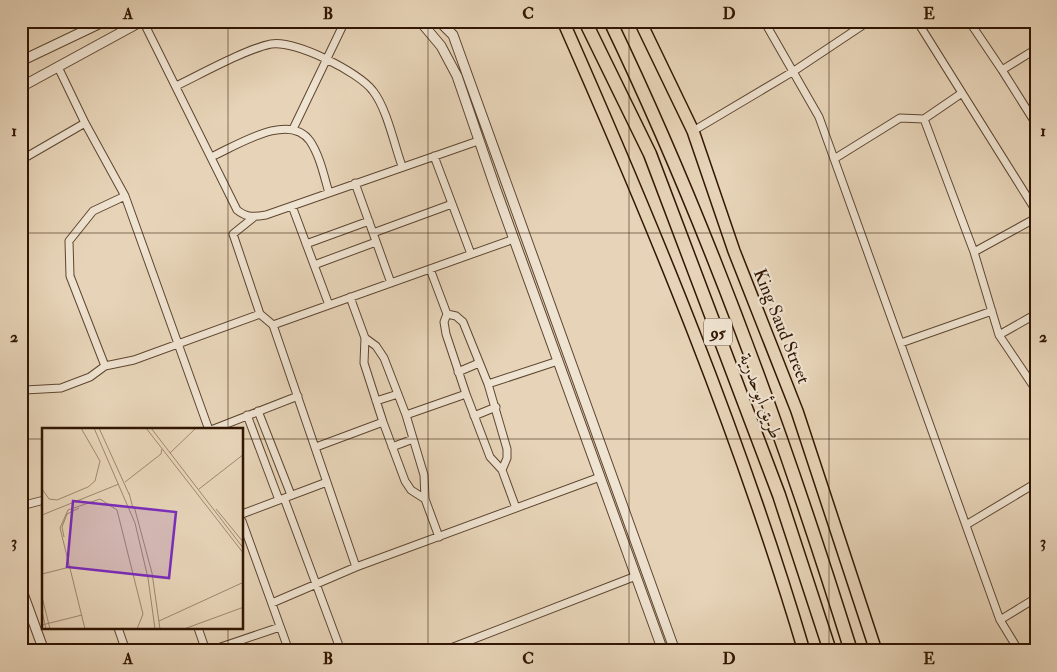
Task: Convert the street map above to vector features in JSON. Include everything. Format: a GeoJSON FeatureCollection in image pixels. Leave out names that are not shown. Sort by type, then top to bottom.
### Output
{"type":"FeatureCollection","features":[{"type":"Feature","properties":{"kind":"highway","name":"طريق أبوحدرية"},"geometry":{"type":"LineString","coordinates":[[586,21],[650,154],[779,495],[830,651]]}},
{"type":"Feature","properties":{"kind":"highway","name":"طريق أبوحدرية"},"geometry":{"type":"LineString","coordinates":[[610,21],[673,158],[774,420],[851,650]]}},
{"type":"Feature","properties":{"kind":"highway"},"geometry":{"type":"LineString","coordinates":[[620,21],[647,99]]}},
{"type":"Feature","properties":{"kind":"main road"},"geometry":{"type":"LineString","coordinates":[[563,21],[625,161],[708,366],[804,651]]}},
{"type":"Feature","properties":{"kind":"main road","name":"King Saud Street"},"geometry":{"type":"LineString","coordinates":[[640,21],[693,131],[734,251],[797,411],[876,651]]}},
{"type":"Feature","properties":{"kind":"street"},"geometry":{"type":"LineString","coordinates":[[21,61],[105,21]]}},
{"type":"Feature","properties":{"kind":"street"},"geometry":{"type":"LineString","coordinates":[[21,87],[143,21],[237,210],[244,216],[254,217],[292,206],[478,141]]}},
{"type":"Feature","properties":{"kind":"street"},"geometry":{"type":"LineString","coordinates":[[293,129],[345,21]]}},
{"type":"Feature","properties":{"kind":"street"},"geometry":{"type":"LineString","coordinates":[[420,21],[441,46],[457,76],[478,141],[664,651]]}},
{"type":"Feature","properties":{"kind":"street"},"geometry":{"type":"LineString","coordinates":[[439,21],[453,35],[675,651]]}},
{"type":"Feature","properties":{"kind":"street"},"geometry":{"type":"LineString","coordinates":[[764,21],[819,117],[1000,620],[1020,651]]}},
{"type":"Feature","properties":{"kind":"street"},"geometry":{"type":"LineString","coordinates":[[693,131],[794,71],[869,21]]}},
{"type":"Feature","properties":{"kind":"street"},"geometry":{"type":"LineString","coordinates":[[917,21],[1036,211]]}},
{"type":"Feature","properties":{"kind":"street"},"geometry":{"type":"LineString","coordinates":[[969,21],[1036,124]]}},
{"type":"Feature","properties":{"kind":"street"},"geometry":{"type":"LineString","coordinates":[[176,86],[261,46],[287,44],[326,59],[364,81],[374,91],[402,166]]}},
{"type":"Feature","properties":{"kind":"street"},"geometry":{"type":"LineString","coordinates":[[1002,70],[1036,50]]}},
{"type":"Feature","properties":{"kind":"street"},"geometry":{"type":"LineString","coordinates":[[58,67],[85,123],[125,196],[209,428]]}},
{"type":"Feature","properties":{"kind":"street"},"geometry":{"type":"LineString","coordinates":[[834,159],[900,118],[924,119],[962,93]]}},
{"type":"Feature","properties":{"kind":"street"},"geometry":{"type":"LineString","coordinates":[[924,119],[974,252],[999,335],[1036,390]]}},
{"type":"Feature","properties":{"kind":"street"},"geometry":{"type":"LineString","coordinates":[[21,160],[85,123]]}},
{"type":"Feature","properties":{"kind":"street"},"geometry":{"type":"LineString","coordinates":[[211,157],[273,129],[300,131],[310,140],[329,192]]}},
{"type":"Feature","properties":{"kind":"street"},"geometry":{"type":"LineString","coordinates":[[434,156],[471,254]]}},
{"type":"Feature","properties":{"kind":"street"},"geometry":{"type":"LineString","coordinates":[[355,183],[391,283]]}},
{"type":"Feature","properties":{"kind":"street"},"geometry":{"type":"LineString","coordinates":[[105,366],[70,276],[68,241],[92,211],[125,196]]}},
{"type":"Feature","properties":{"kind":"street"},"geometry":{"type":"LineString","coordinates":[[373,233],[452,204]]}},
{"type":"Feature","properties":{"kind":"street"},"geometry":{"type":"LineString","coordinates":[[292,206],[329,305]]}},
{"type":"Feature","properties":{"kind":"street"},"geometry":{"type":"LineString","coordinates":[[254,217],[233,234],[260,314],[273,325],[356,567]]}},
{"type":"Feature","properties":{"kind":"street"},"geometry":{"type":"LineString","coordinates":[[974,252],[1036,218]]}},
{"type":"Feature","properties":{"kind":"street"},"geometry":{"type":"LineString","coordinates":[[306,244],[368,221]]}},
{"type":"Feature","properties":{"kind":"street"},"geometry":{"type":"LineString","coordinates":[[273,325],[514,239]]}},
{"type":"Feature","properties":{"kind":"street"},"geometry":{"type":"LineString","coordinates":[[314,265],[376,242]]}},
{"type":"Feature","properties":{"kind":"street"},"geometry":{"type":"LineString","coordinates":[[430,269],[447,314],[444,328],[458,372],[490,457],[502,470],[516,508]]}},
{"type":"Feature","properties":{"kind":"street"},"geometry":{"type":"LineString","coordinates":[[350,297],[365,338],[364,363],[392,447],[405,481],[411,490],[425,499]]}},
{"type":"Feature","properties":{"kind":"street"},"geometry":{"type":"LineString","coordinates":[[901,343],[992,311]]}},
{"type":"Feature","properties":{"kind":"street"},"geometry":{"type":"LineString","coordinates":[[25,390],[61,388],[90,376],[105,366],[134,360],[178,342],[260,314]]}},
{"type":"Feature","properties":{"kind":"street"},"geometry":{"type":"LineString","coordinates":[[447,314],[456,316],[463,322],[488,384],[507,449],[507,458],[502,470]]}},
{"type":"Feature","properties":{"kind":"street"},"geometry":{"type":"LineString","coordinates":[[999,335],[1036,314]]}},
{"type":"Feature","properties":{"kind":"street"},"geometry":{"type":"LineString","coordinates":[[365,338],[376,346],[384,358],[398,394],[424,475],[425,499],[439,537]]}},
{"type":"Feature","properties":{"kind":"street"},"geometry":{"type":"LineString","coordinates":[[488,384],[558,360]]}},
{"type":"Feature","properties":{"kind":"street"},"geometry":{"type":"LineString","coordinates":[[458,372],[479,363]]}},
{"type":"Feature","properties":{"kind":"street"},"geometry":{"type":"LineString","coordinates":[[21,369],[25,390],[21,399]]}},
{"type":"Feature","properties":{"kind":"street"},"geometry":{"type":"LineString","coordinates":[[376,402],[398,394]]}},
{"type":"Feature","properties":{"kind":"street"},"geometry":{"type":"LineString","coordinates":[[406,416],[466,394]]}},
{"type":"Feature","properties":{"kind":"street"},"geometry":{"type":"LineString","coordinates":[[215,428],[298,396]]}},
{"type":"Feature","properties":{"kind":"street"},"geometry":{"type":"LineString","coordinates":[[474,416],[496,407]]}},
{"type":"Feature","properties":{"kind":"street"},"geometry":{"type":"LineString","coordinates":[[258,411],[284,498]]}},
{"type":"Feature","properties":{"kind":"street"},"geometry":{"type":"LineString","coordinates":[[247,415],[284,498],[341,651]]}},
{"type":"Feature","properties":{"kind":"street"},"geometry":{"type":"LineString","coordinates":[[316,447],[383,422]]}},
{"type":"Feature","properties":{"kind":"street"},"geometry":{"type":"LineString","coordinates":[[392,447],[413,440]]}},
{"type":"Feature","properties":{"kind":"street"},"geometry":{"type":"LineString","coordinates":[[272,603],[356,567],[600,477]]}},
{"type":"Feature","properties":{"kind":"street"},"geometry":{"type":"LineString","coordinates":[[244,513],[328,482]]}},
{"type":"Feature","properties":{"kind":"street"},"geometry":{"type":"LineString","coordinates":[[966,525],[1036,483]]}},
{"type":"Feature","properties":{"kind":"street"},"geometry":{"type":"LineString","coordinates":[[21,506],[42,501]]}},
{"type":"Feature","properties":{"kind":"street"},"geometry":{"type":"LineString","coordinates":[[244,526],[289,651]]}},
{"type":"Feature","properties":{"kind":"street"},"geometry":{"type":"LineString","coordinates":[[442,651],[636,576]]}},
{"type":"Feature","properties":{"kind":"street"},"geometry":{"type":"LineString","coordinates":[[21,588],[44,651]]}},
{"type":"Feature","properties":{"kind":"street"},"geometry":{"type":"LineString","coordinates":[[1000,620],[1036,598]]}},
{"type":"Feature","properties":{"kind":"street"},"geometry":{"type":"LineString","coordinates":[[199,630],[207,651],[280,627]]}},
{"type":"Feature","properties":{"kind":"street"},"geometry":{"type":"LineString","coordinates":[[119,630],[126,651]]}}]}
